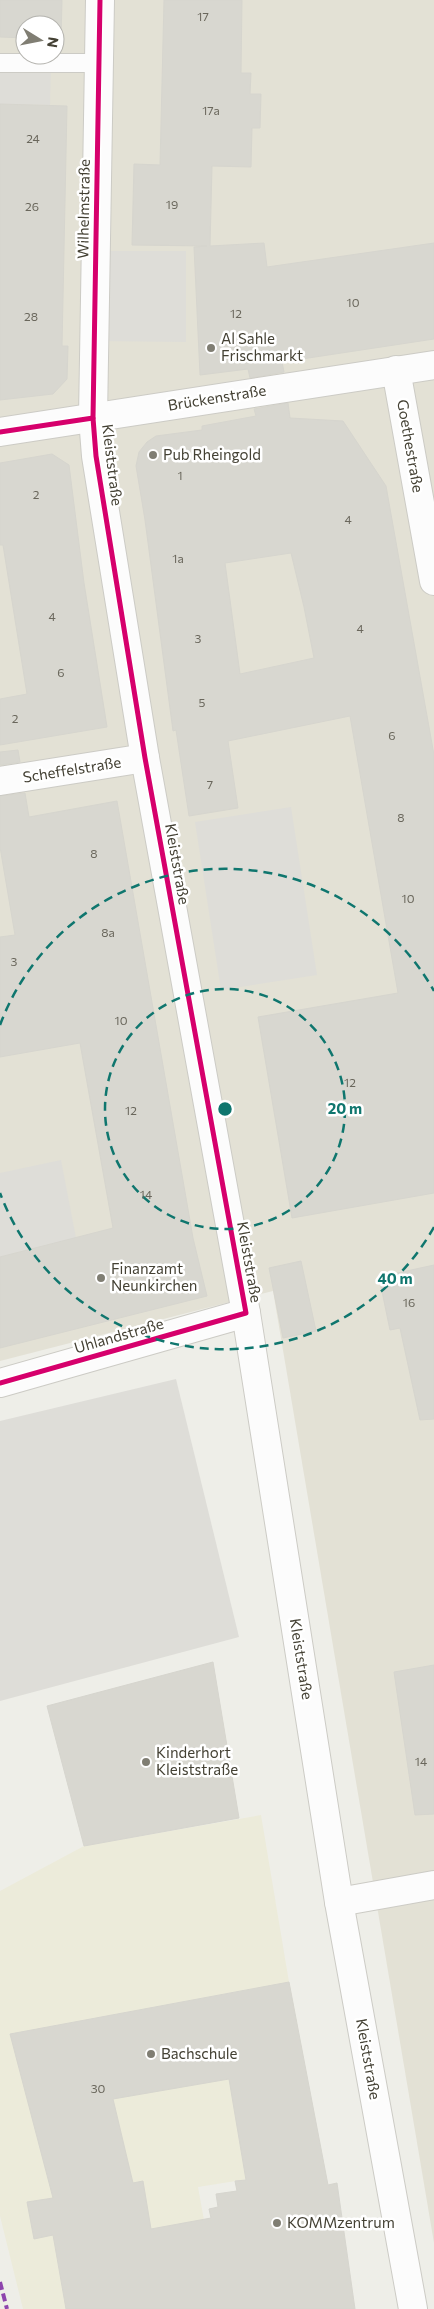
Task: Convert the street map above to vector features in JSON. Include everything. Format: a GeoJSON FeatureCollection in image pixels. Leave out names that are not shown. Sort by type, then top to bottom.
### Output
{"type":"FeatureCollection","features":[{"type":"Feature","properties":{"kind":"street","name":"Wilhelmstraße"},"geometry":{"type":"LineString","coordinates":[[93,418],[100,0]]}},
{"type":"Feature","properties":{"kind":"street","name":"Brückenstraße"},"geometry":{"type":"LineString","coordinates":[[0,432],[434,365]]}},
{"type":"Feature","properties":{"kind":"street","name":"Goethestraße"},"geometry":{"type":"LineString","coordinates":[[396,370],[434,580]]}},
{"type":"Feature","properties":{"kind":"street","name":"Kleiststraße"},"geometry":{"type":"LineString","coordinates":[[93,418],[96,456],[145,758],[246,1313],[339,1902],[413,2309]]}},
{"type":"Feature","properties":{"kind":"street","name":"Scheffelstraße"},"geometry":{"type":"LineString","coordinates":[[0,782],[145,758]]}},
{"type":"Feature","properties":{"kind":"street","name":"Uhlandstraße"},"geometry":{"type":"LineString","coordinates":[[0,1383],[246,1313]]}},
{"type":"Feature","properties":{"kind":"street"},"geometry":{"type":"LineString","coordinates":[[339,1902],[434,1885]]}},
{"type":"Feature","properties":{"kind":"lane"},"geometry":{"type":"LineString","coordinates":[[0,63],[99,63]]}},
{"type":"Feature","properties":{"kind":"shaded area"},"geometry":{"type":"Polygon","coordinates":[[[0,0],[434,0],[434,2243],[273,1291],[0,1361],[0,0]]]}},
{"type":"Feature","properties":{"kind":"shaded area"},"geometry":{"type":"Polygon","coordinates":[[[0,63],[51,65],[50,105],[0,104],[0,63]]]}},
{"type":"Feature","properties":{"kind":"shaded area"},"geometry":{"type":"Polygon","coordinates":[[[96,251],[186,251],[186,342],[95,341],[96,251]]]}},
{"type":"Feature","properties":{"kind":"shaded area"},"geometry":{"type":"Polygon","coordinates":[[[291,807],[317,975],[221,990],[195,822],[291,807]]]}},
{"type":"Feature","properties":{"kind":"shaded area"},"geometry":{"type":"Polygon","coordinates":[[[61,1160],[76,1238],[0,1257],[0,1173],[61,1160]]]}},
{"type":"Feature","properties":{"kind":"shaded area"},"geometry":{"type":"Polygon","coordinates":[[[176,1379],[239,1637],[0,1701],[0,1421],[176,1379]]]}},
{"type":"Feature","properties":{"kind":"shaded area","name":"Bachschule"},"geometry":{"type":"Polygon","coordinates":[[[261,1815],[289,1982],[318,2134],[274,2175],[198,2187],[220,2309],[23,2309],[0,2216],[0,1891],[84,1846],[261,1815]]]}},
{"type":"Feature","properties":{"kind":"building"},"geometry":{"type":"Polygon","coordinates":[[[0,0],[62,0],[62,15],[15,15],[15,38],[0,37],[0,0]]]}},
{"type":"Feature","properties":{"kind":"building"},"geometry":{"type":"Polygon","coordinates":[[[164,0],[242,0],[241,73],[251,73],[250,94],[261,94],[260,128],[252,128],[251,167],[212,166],[210,246],[264,243],[267,267],[434,243],[434,339],[282,362],[284,372],[250,378],[248,369],[200,375],[194,247],[207,246],[132,245],[134,164],[160,165],[164,0]]]}},
{"type":"Feature","properties":{"kind":"building"},"geometry":{"type":"Polygon","coordinates":[[[0,104],[67,106],[62,346],[68,346],[67,379],[53,394],[0,400],[0,104]]]}},
{"type":"Feature","properties":{"kind":"building"},"geometry":{"type":"Polygon","coordinates":[[[288,403],[290,418],[343,421],[386,486],[434,755],[434,1193],[292,1218],[258,1017],[398,993],[350,716],[228,741],[238,808],[189,816],[176,730],[173,731],[136,466],[139,452],[147,442],[156,436],[202,430],[202,426],[256,416],[254,409],[288,403]],[[291,553],[225,563],[240,674],[314,658],[291,553]]]}},
{"type":"Feature","properties":{"kind":"building"},"geometry":{"type":"Polygon","coordinates":[[[52,454],[69,465],[84,583],[107,727],[0,745],[0,699],[27,694],[3,545],[0,545],[0,463],[52,454]]]}},
{"type":"Feature","properties":{"kind":"building"},"geometry":{"type":"Polygon","coordinates":[[[18,750],[20,762],[0,765],[0,752],[18,750]]]}},
{"type":"Feature","properties":{"kind":"building"},"geometry":{"type":"Polygon","coordinates":[[[25,793],[29,817],[117,801],[193,1238],[207,1296],[0,1348],[0,1257],[113,1228],[80,1043],[0,1057],[0,937],[15,935],[0,847],[0,796],[25,793]]]}},
{"type":"Feature","properties":{"kind":"building"},"geometry":{"type":"Polygon","coordinates":[[[301,1261],[316,1331],[283,1338],[269,1268],[301,1261]]]}},
{"type":"Feature","properties":{"kind":"building"},"geometry":{"type":"Polygon","coordinates":[[[434,1265],[434,1419],[420,1420],[400,1328],[390,1330],[379,1277],[434,1265]]]}},
{"type":"Feature","properties":{"kind":"building","name":"Kinderhort Kleiststraße"},"geometry":{"type":"Polygon","coordinates":[[[213,1662],[239,1818],[84,1846],[47,1706],[213,1662]]]}},
{"type":"Feature","properties":{"kind":"building"},"geometry":{"type":"Polygon","coordinates":[[[434,1665],[434,1814],[415,1815],[394,1672],[434,1665]]]}},
{"type":"Feature","properties":{"kind":"building"},"geometry":{"type":"Polygon","coordinates":[[[289,1982],[328,2185],[337,2183],[355,2309],[66,2309],[53,2235],[34,2239],[27,2202],[53,2198],[10,2034],[289,1982]],[[229,2079],[113,2099],[133,2183],[143,2181],[151,2229],[211,2218],[209,2209],[218,2207],[216,2194],[237,2191],[235,2181],[246,2180],[229,2079]]]}},
{"type":"Feature","properties":{"kind":"marked path"},"geometry":{"type":"LineString","coordinates":[[0,2282],[7,2309]]}},
{"type":"Feature","properties":{"kind":"cycle path"},"geometry":{"type":"LineString","coordinates":[[0,1383],[246,1313],[145,758],[96,456],[93,418],[100,0]]}},
{"type":"Feature","properties":{"kind":"cycle path"},"geometry":{"type":"LineString","coordinates":[[0,432],[93,418]]}},
{"type":"Feature","properties":{"kind":"place","name":"Al Sahle Frischmarkt"},"geometry":{"type":"Point","coordinates":[211,348]}},
{"type":"Feature","properties":{"kind":"place","name":"Pub Rheingold"},"geometry":{"type":"Point","coordinates":[153,455]}},
{"type":"Feature","properties":{"kind":"place","name":"Finanzamt Neunkirchen"},"geometry":{"type":"Point","coordinates":[101,1278]}},
{"type":"Feature","properties":{"kind":"place","name":"Kinderhort Kleiststraße"},"geometry":{"type":"Point","coordinates":[146,1762]}},
{"type":"Feature","properties":{"kind":"place","name":"Bachschule"},"geometry":{"type":"Point","coordinates":[151,2054]}},
{"type":"Feature","properties":{"kind":"place","name":"KOMMzentrum"},"geometry":{"type":"Point","coordinates":[277,2223]}}]}
